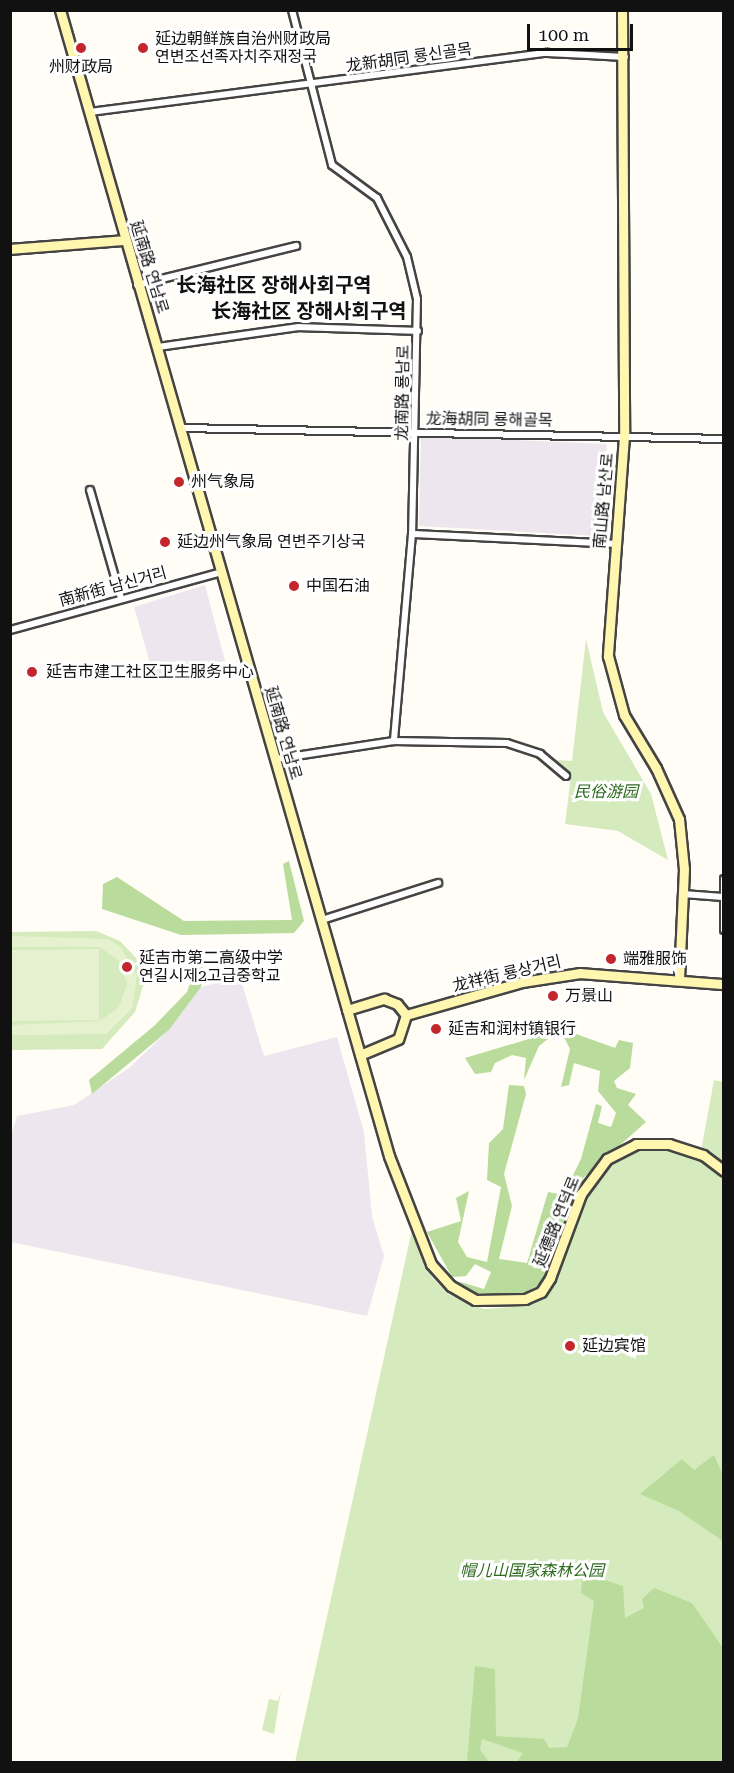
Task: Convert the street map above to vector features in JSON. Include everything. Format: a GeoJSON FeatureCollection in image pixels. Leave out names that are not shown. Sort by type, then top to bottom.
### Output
{"type":"FeatureCollection","features":[{"type":"Feature","properties":{"kind":"main road","name":"延南路 연남로"},"geometry":{"type":"LineString","coordinates":[[60,10],[136,285],[159,347],[360,1055],[413,1221]]}},
{"type":"Feature","properties":{"kind":"main road","name":"南山路 남산로"},"geometry":{"type":"LineString","coordinates":[[622,10],[626,57],[624,436],[607,630],[614,690],[679,819],[683,894],[679,978]]}},
{"type":"Feature","properties":{"kind":"main road"},"geometry":{"type":"LineString","coordinates":[[10,249],[124,240]]}},
{"type":"Feature","properties":{"kind":"main road","name":"龙祥街 룡상거리"},"geometry":{"type":"LineString","coordinates":[[406,1015],[561,975],[679,978],[723,984]]}},
{"type":"Feature","properties":{"kind":"main road"},"geometry":{"type":"LineString","coordinates":[[348,1010],[384,999],[398,1004],[406,1015],[398,1040],[360,1055]]}},
{"type":"Feature","properties":{"kind":"main road","name":"延德路 연덕로"},"geometry":{"type":"LineString","coordinates":[[413,1221],[431,1264],[451,1286],[475,1300],[507,1303],[541,1292],[560,1258],[581,1194],[597,1170],[618,1152],[645,1143],[680,1145],[723,1171]]}},
{"type":"Feature","properties":{"kind":"street","name":"龙南路 룡남로"},"geometry":{"type":"LineString","coordinates":[[292,10],[314,86],[332,165],[377,198],[407,257],[418,332],[412,534],[394,741]]}},
{"type":"Feature","properties":{"kind":"street","name":"龙新胡同 룡신골목"},"geometry":{"type":"LineString","coordinates":[[90,112],[314,86],[547,53],[626,57]]}},
{"type":"Feature","properties":{"kind":"street"},"geometry":{"type":"LineString","coordinates":[[136,285],[296,246]]}},
{"type":"Feature","properties":{"kind":"street"},"geometry":{"type":"LineString","coordinates":[[159,347],[299,327],[418,332]]}},
{"type":"Feature","properties":{"kind":"street","name":"龙海胡同 룡해골목"},"geometry":{"type":"LineString","coordinates":[[182,428],[723,439]]}},
{"type":"Feature","properties":{"kind":"street"},"geometry":{"type":"LineString","coordinates":[[90,490],[121,598]]}},
{"type":"Feature","properties":{"kind":"street"},"geometry":{"type":"LineString","coordinates":[[412,534],[615,544]]}},
{"type":"Feature","properties":{"kind":"street","name":"南新街 남신거리"},"geometry":{"type":"LineString","coordinates":[[10,630],[222,572]]}},
{"type":"Feature","properties":{"kind":"street"},"geometry":{"type":"LineString","coordinates":[[276,759],[394,741],[514,745],[540,754],[566,776]]}},
{"type":"Feature","properties":{"kind":"street"},"geometry":{"type":"LineString","coordinates":[[723,879],[723,930]]}},
{"type":"Feature","properties":{"kind":"street"},"geometry":{"type":"LineString","coordinates":[[322,920],[438,883]]}},
{"type":"Feature","properties":{"kind":"street"},"geometry":{"type":"LineString","coordinates":[[683,894],[723,897]]}},
{"type":"Feature","properties":{"kind":"shaded area"},"geometry":{"type":"Polygon","coordinates":[[[421,436],[607,444],[597,536],[419,526],[421,436]]]}},
{"type":"Feature","properties":{"kind":"shaded area"},"geometry":{"type":"Polygon","coordinates":[[[205,585],[225,661],[154,677],[134,607],[205,585]]]}},
{"type":"Feature","properties":{"kind":"shaded area"},"geometry":{"type":"Polygon","coordinates":[[[240,977],[264,1056],[337,1037],[364,1132],[372,1216],[384,1256],[367,1316],[11,1242],[10,1139],[17,1116],[74,1105],[129,1068],[169,1030],[201,987],[240,977]]]}},
{"type":"Feature","properties":{"kind":"green space","name":"民俗游园"},"geometry":{"type":"Polygon","coordinates":[[[586,639],[603,712],[651,794],[668,860],[618,831],[565,824],[571,776],[556,760],[572,761],[586,639]]]}},
{"type":"Feature","properties":{"kind":"green space"},"geometry":{"type":"Polygon","coordinates":[[[289,861],[304,921],[294,933],[181,935],[102,909],[103,884],[117,877],[184,921],[292,920],[283,864],[289,861]]]}},
{"type":"Feature","properties":{"kind":"green space"},"geometry":{"type":"Polygon","coordinates":[[[96,931],[120,941],[136,958],[144,983],[135,1012],[102,1049],[11,1050],[10,932],[96,931]]]}},
{"type":"Feature","properties":{"kind":"green space"},"geometry":{"type":"Polygon","coordinates":[[[11,936],[108,939],[121,948],[137,976],[132,1008],[106,1034],[11,1035],[11,1025],[100,1021],[119,1007],[127,984],[119,961],[100,947],[11,947],[11,936]]]}},
{"type":"Feature","properties":{"kind":"green space"},"geometry":{"type":"Polygon","coordinates":[[[99,949],[99,1020],[11,1021],[11,950],[99,949]]]}},
{"type":"Feature","properties":{"kind":"green space"},"geometry":{"type":"Polygon","coordinates":[[[203,967],[201,987],[169,1030],[92,1094],[89,1080],[154,1026],[187,992],[195,969],[203,967]]]}},
{"type":"Feature","properties":{"kind":"green space"},"geometry":{"type":"Polygon","coordinates":[[[562,1029],[615,1048],[619,1040],[633,1043],[630,1068],[614,1081],[617,1088],[636,1094],[628,1105],[646,1122],[584,1177],[547,1275],[537,1286],[515,1298],[482,1299],[457,1281],[484,1289],[491,1272],[475,1264],[466,1276],[452,1277],[427,1232],[461,1221],[456,1198],[469,1191],[458,1242],[467,1257],[487,1262],[501,1187],[487,1180],[489,1143],[503,1129],[509,1085],[524,1086],[526,1094],[504,1174],[512,1206],[499,1259],[527,1263],[548,1192],[563,1195],[581,1159],[596,1104],[602,1106],[598,1123],[611,1127],[616,1113],[598,1091],[600,1071],[574,1063],[569,1085],[561,1087],[570,1049],[564,1037],[553,1035],[539,1046],[524,1080],[526,1058],[512,1055],[495,1063],[491,1072],[475,1074],[465,1058],[562,1029]]]}},
{"type":"Feature","properties":{"kind":"green space"},"geometry":{"type":"Polygon","coordinates":[[[714,1080],[723,1082],[723,1165],[701,1151],[714,1080]]]}},
{"type":"Feature","properties":{"kind":"green space","name":"帽儿山国家森林公园"},"geometry":{"type":"Polygon","coordinates":[[[642,1145],[681,1149],[724,1176],[723,1762],[295,1762],[412,1230],[432,1277],[448,1294],[484,1309],[512,1307],[537,1296],[561,1268],[578,1210],[602,1170],[618,1154],[642,1145]]]}},
{"type":"Feature","properties":{"kind":"green space"},"geometry":{"type":"Polygon","coordinates":[[[714,1455],[723,1475],[723,1541],[679,1511],[640,1494],[682,1459],[694,1470],[714,1455]]]}},
{"type":"Feature","properties":{"kind":"green space"},"geometry":{"type":"Polygon","coordinates":[[[583,1573],[623,1586],[625,1618],[644,1608],[642,1599],[654,1588],[692,1603],[723,1648],[723,1762],[517,1762],[523,1753],[482,1739],[480,1750],[489,1762],[467,1762],[475,1666],[495,1669],[496,1736],[544,1739],[549,1748],[567,1747],[578,1719],[594,1601],[581,1593],[583,1573]]]}},
{"type":"Feature","properties":{"kind":"green space"},"geometry":{"type":"Polygon","coordinates":[[[281,1691],[274,1734],[262,1730],[269,1699],[278,1701],[281,1691]]]}},
{"type":"Feature","properties":{"kind":"place","name":"州财政局"},"geometry":{"type":"Point","coordinates":[81,48]}},
{"type":"Feature","properties":{"kind":"place","name":"延边朝鲜族自治州财政局 연변조선족자치주재정국"},"geometry":{"type":"Point","coordinates":[143,48]}},
{"type":"Feature","properties":{"kind":"place","name":"州气象局"},"geometry":{"type":"Point","coordinates":[179,482]}},
{"type":"Feature","properties":{"kind":"place","name":"延边州气象局 연변주기상국"},"geometry":{"type":"Point","coordinates":[165,542]}},
{"type":"Feature","properties":{"kind":"place","name":"中国石油"},"geometry":{"type":"Point","coordinates":[294,586]}},
{"type":"Feature","properties":{"kind":"place","name":"延吉市建工社区卫生服务中心"},"geometry":{"type":"Point","coordinates":[32,672]}},
{"type":"Feature","properties":{"kind":"place","name":"端雅服饰"},"geometry":{"type":"Point","coordinates":[611,959]}},
{"type":"Feature","properties":{"kind":"place","name":"延吉市第二高级中学 연길시제2고급중학교"},"geometry":{"type":"Point","coordinates":[127,967]}},
{"type":"Feature","properties":{"kind":"place","name":"万景山"},"geometry":{"type":"Point","coordinates":[553,996]}},
{"type":"Feature","properties":{"kind":"place","name":"延吉和润村镇银行"},"geometry":{"type":"Point","coordinates":[436,1029]}},
{"type":"Feature","properties":{"kind":"place","name":"延边宾馆"},"geometry":{"type":"Point","coordinates":[570,1346]}},
{"type":"Feature","properties":{"kind":"district","name":"长海社区 장해사회구역"},"geometry":{"type":"Point","coordinates":[274,285]}},
{"type":"Feature","properties":{"kind":"district","name":"长海社区 장해사회구역"},"geometry":{"type":"Point","coordinates":[309,311]}}]}
